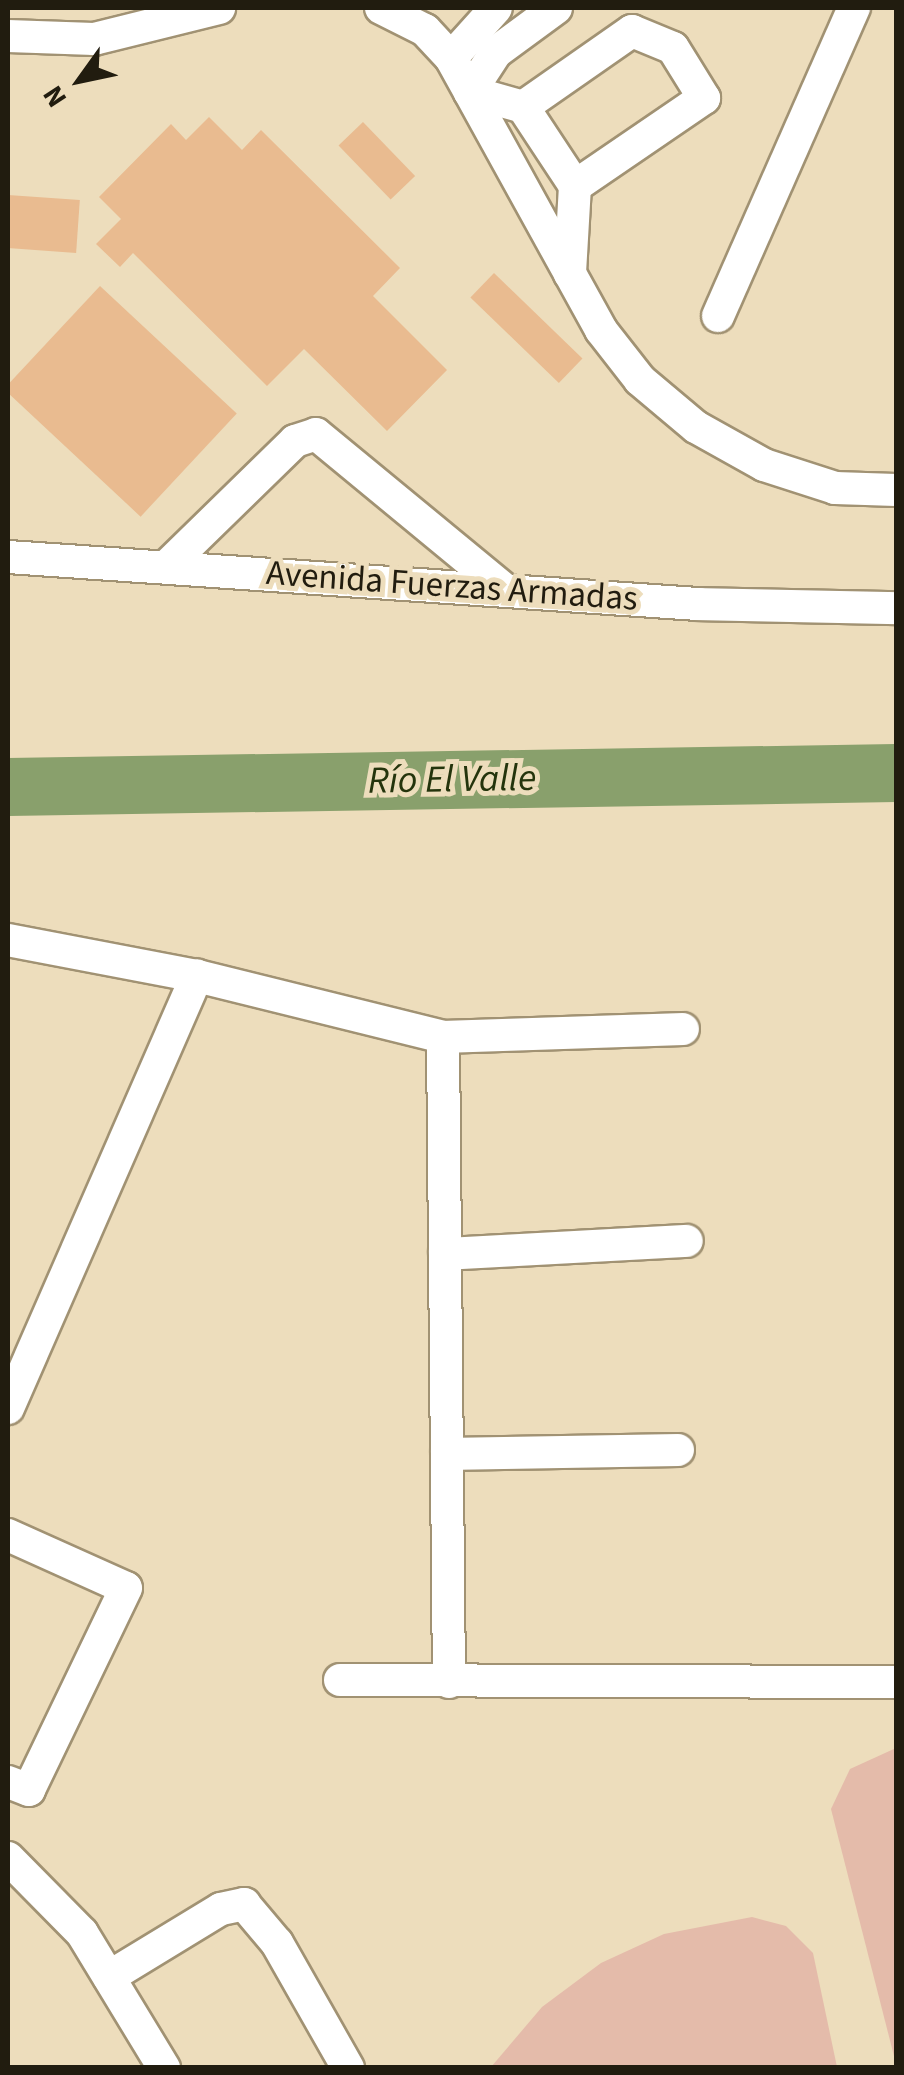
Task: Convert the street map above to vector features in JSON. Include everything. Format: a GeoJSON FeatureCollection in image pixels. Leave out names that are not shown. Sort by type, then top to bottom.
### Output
{"type":"FeatureCollection","features":[{"type":"Feature","properties":{"kind":"street"},"geometry":{"type":"LineString","coordinates":[[8,36],[94,39],[220,8]]}},
{"type":"Feature","properties":{"kind":"street"},"geometry":{"type":"LineString","coordinates":[[382,8],[426,30],[451,58],[617,354],[696,426],[800,480],[896,490]]}},
{"type":"Feature","properties":{"kind":"street"},"geometry":{"type":"LineString","coordinates":[[451,58],[496,8]]}},
{"type":"Feature","properties":{"kind":"street"},"geometry":{"type":"LineString","coordinates":[[470,92],[496,52],[556,8]]}},
{"type":"Feature","properties":{"kind":"street"},"geometry":{"type":"LineString","coordinates":[[718,316],[854,8]]}},
{"type":"Feature","properties":{"kind":"street"},"geometry":{"type":"LineString","coordinates":[[524,107],[632,31],[673,48],[704,98],[575,186]]}},
{"type":"Feature","properties":{"kind":"street"},"geometry":{"type":"LineString","coordinates":[[470,92],[524,107],[575,186],[570,274]]}},
{"type":"Feature","properties":{"kind":"street"},"geometry":{"type":"LineString","coordinates":[[167,566],[295,441],[316,434],[505,590]]}},
{"type":"Feature","properties":{"kind":"street","name":"Avenida Fuerzas Armadas"},"geometry":{"type":"LineString","coordinates":[[8,558],[505,590],[896,608]]}},
{"type":"Feature","properties":{"kind":"street"},"geometry":{"type":"LineString","coordinates":[[8,940],[197,976],[442,1037],[683,1029]]}},
{"type":"Feature","properties":{"kind":"street"},"geometry":{"type":"LineString","coordinates":[[8,1408],[197,976]]}},
{"type":"Feature","properties":{"kind":"street"},"geometry":{"type":"LineString","coordinates":[[442,1037],[449,1682]]}},
{"type":"Feature","properties":{"kind":"street"},"geometry":{"type":"LineString","coordinates":[[445,1254],[686,1241]]}},
{"type":"Feature","properties":{"kind":"street"},"geometry":{"type":"LineString","coordinates":[[447,1454],[678,1450]]}},
{"type":"Feature","properties":{"kind":"street"},"geometry":{"type":"LineString","coordinates":[[8,1535],[126,1588],[28,1790],[8,1782]]}},
{"type":"Feature","properties":{"kind":"street"},"geometry":{"type":"LineString","coordinates":[[340,1680],[896,1682]]}},
{"type":"Feature","properties":{"kind":"street"},"geometry":{"type":"LineString","coordinates":[[8,1858],[82,1933],[159,2065]]}},
{"type":"Feature","properties":{"kind":"street"},"geometry":{"type":"LineString","coordinates":[[109,1977],[221,1908],[244,1904],[277,1943],[348,2068]]}},
{"type":"Feature","properties":{"kind":"shaded area"},"geometry":{"type":"Polygon","coordinates":[[[896,1748],[896,2064],[831,1809],[850,1769],[896,1748]]]}},
{"type":"Feature","properties":{"kind":"shaded area"},"geometry":{"type":"Polygon","coordinates":[[[752,1917],[786,1926],[813,1953],[837,2067],[491,2067],[542,2007],[601,1963],[664,1934],[752,1917]]]}},
{"type":"Feature","properties":{"kind":"building"},"geometry":{"type":"Polygon","coordinates":[[[209,117],[242,150],[261,130],[400,268],[373,296],[447,370],[387,431],[304,349],[267,386],[133,253],[120,267],[96,244],[121,219],[99,197],[171,124],[186,140],[209,117]]]}},
{"type":"Feature","properties":{"kind":"building"},"geometry":{"type":"Polygon","coordinates":[[[363,122],[415,176],[391,200],[339,146],[363,122]]]}},
{"type":"Feature","properties":{"kind":"building"},"geometry":{"type":"Polygon","coordinates":[[[8,195],[80,200],[76,253],[8,248],[8,195]]]}},
{"type":"Feature","properties":{"kind":"building"},"geometry":{"type":"Polygon","coordinates":[[[494,273],[582,358],[559,383],[470,297],[494,273]]]}},
{"type":"Feature","properties":{"kind":"building"},"geometry":{"type":"Polygon","coordinates":[[[100,286],[237,414],[141,517],[8,393],[8,385],[100,286]]]}},
{"type":"Feature","properties":{"kind":"waterway","name":"Río El Valle"},"geometry":{"type":"LineString","coordinates":[[8,787],[896,773]]}}]}
